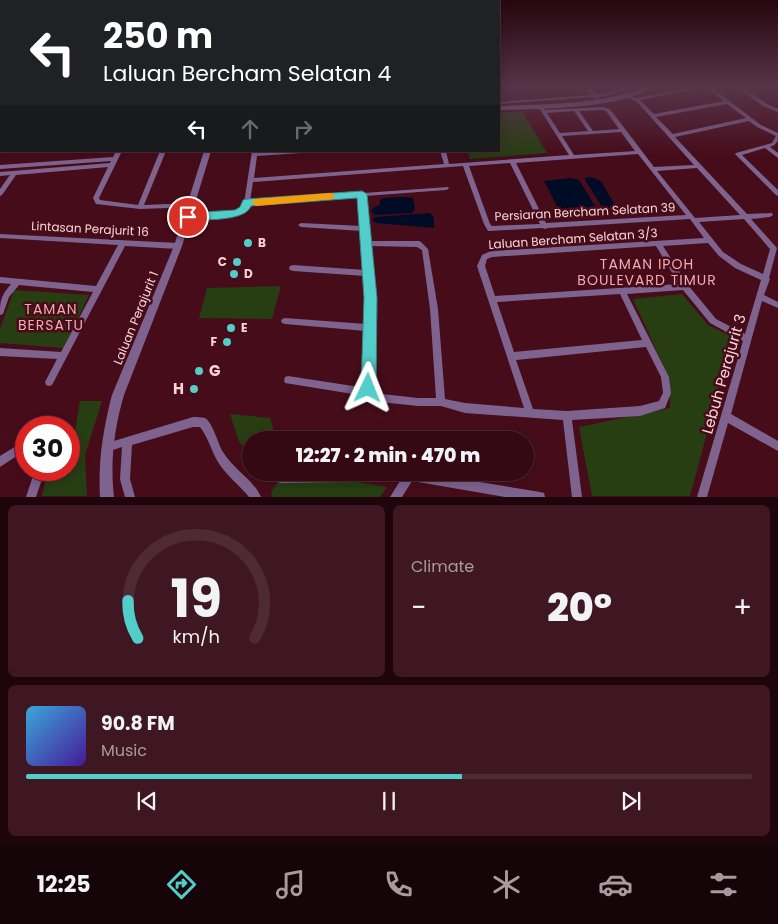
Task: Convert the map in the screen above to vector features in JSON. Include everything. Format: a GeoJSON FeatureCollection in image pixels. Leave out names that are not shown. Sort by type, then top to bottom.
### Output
{"type":"FeatureCollection","features":[{"type":"Feature","properties":{"kind":"street"},"geometry":{"type":"LineString","coordinates":[[543,110],[572,157]]}},
{"type":"Feature","properties":{"kind":"street"},"geometry":{"type":"LineString","coordinates":[[575,110],[592,132]]}},
{"type":"Feature","properties":{"kind":"street"},"geometry":{"type":"LineString","coordinates":[[608,110],[639,152],[721,254],[738,266],[766,279]]}},
{"type":"Feature","properties":{"kind":"street"},"geometry":{"type":"LineString","coordinates":[[647,110],[774,248],[775,260]]}},
{"type":"Feature","properties":{"kind":"street"},"geometry":{"type":"LineString","coordinates":[[653,116],[684,110]]}},
{"type":"Feature","properties":{"kind":"street"},"geometry":{"type":"LineString","coordinates":[[738,110],[764,130],[778,136],[774,144],[740,152],[738,155],[778,194]]}},
{"type":"Feature","properties":{"kind":"street"},"geometry":{"type":"LineString","coordinates":[[672,136],[749,119]]}},
{"type":"Feature","properties":{"kind":"street"},"geometry":{"type":"LineString","coordinates":[[558,135],[624,130]]}},
{"type":"Feature","properties":{"kind":"street"},"geometry":{"type":"LineString","coordinates":[[766,146],[778,156]]}},
{"type":"Feature","properties":{"kind":"street"},"geometry":{"type":"LineString","coordinates":[[118,152],[96,198],[98,202],[140,207],[192,205]]}},
{"type":"Feature","properties":{"kind":"street"},"geometry":{"type":"LineString","coordinates":[[140,207],[162,152]]}},
{"type":"Feature","properties":{"kind":"street","name":"Laluan Perajurit 1"},"geometry":{"type":"LineString","coordinates":[[107,496],[104,475],[111,417],[118,395],[178,246],[208,152]]}},
{"type":"Feature","properties":{"kind":"street"},"geometry":{"type":"LineString","coordinates":[[188,217],[237,213],[245,209],[254,153],[278,152]]}},
{"type":"Feature","properties":{"kind":"street"},"geometry":{"type":"LineString","coordinates":[[442,152],[447,166]]}},
{"type":"Feature","properties":{"kind":"street"},"geometry":{"type":"LineString","coordinates":[[250,180],[639,152]]}},
{"type":"Feature","properties":{"kind":"street"},"geometry":{"type":"LineString","coordinates":[[0,168],[115,158]]}},
{"type":"Feature","properties":{"kind":"street"},"geometry":{"type":"LineString","coordinates":[[512,161],[545,226]]}},
{"type":"Feature","properties":{"kind":"street","name":"Persiaran Bercham Selatan 39"},"geometry":{"type":"LineString","coordinates":[[465,164],[488,227],[495,230],[770,215]]}},
{"type":"Feature","properties":{"kind":"street"},"geometry":{"type":"LineString","coordinates":[[0,174],[112,165]]}},
{"type":"Feature","properties":{"kind":"street"},"geometry":{"type":"LineString","coordinates":[[652,168],[699,166]]}},
{"type":"Feature","properties":{"kind":"street"},"geometry":{"type":"LineString","coordinates":[[0,194],[14,173]]}},
{"type":"Feature","properties":{"kind":"street"},"geometry":{"type":"LineString","coordinates":[[247,203],[446,188]]}},
{"type":"Feature","properties":{"kind":"street"},"geometry":{"type":"LineString","coordinates":[[362,194],[369,273],[368,388]]}},
{"type":"Feature","properties":{"kind":"street"},"geometry":{"type":"LineString","coordinates":[[301,225],[366,229]]}},
{"type":"Feature","properties":{"kind":"street","name":"Lintasan Perajurit 16"},"geometry":{"type":"LineString","coordinates":[[0,236],[178,246]]}},
{"type":"Feature","properties":{"kind":"street","name":"Laluan Bercham Selatan 3/3"},"geometry":{"type":"LineString","coordinates":[[530,413],[513,356],[481,266],[481,259],[487,255],[709,240]]}},
{"type":"Feature","properties":{"kind":"street"},"geometry":{"type":"LineString","coordinates":[[49,382],[123,243]]}},
{"type":"Feature","properties":{"kind":"street"},"geometry":{"type":"LineString","coordinates":[[367,243],[418,244],[425,249],[434,309],[441,402]]}},
{"type":"Feature","properties":{"kind":"street"},"geometry":{"type":"LineString","coordinates":[[658,244],[685,287],[713,321],[748,340]]}},
{"type":"Feature","properties":{"kind":"street","name":"Lebuh Perajurit 3"},"geometry":{"type":"LineString","coordinates":[[702,496],[760,297],[775,260]]}},
{"type":"Feature","properties":{"kind":"street"},"geometry":{"type":"LineString","coordinates":[[292,268],[369,273]]}},
{"type":"Feature","properties":{"kind":"street"},"geometry":{"type":"LineString","coordinates":[[0,280],[98,289]]}},
{"type":"Feature","properties":{"kind":"street"},"geometry":{"type":"LineString","coordinates":[[0,312],[6,295],[18,281]]}},
{"type":"Feature","properties":{"kind":"street"},"geometry":{"type":"LineString","coordinates":[[493,299],[685,287]]}},
{"type":"Feature","properties":{"kind":"street"},"geometry":{"type":"LineString","coordinates":[[288,380],[353,390],[368,388],[380,398],[418,402],[441,402],[465,408],[567,416],[640,411],[662,405],[667,393],[665,377],[622,291]]}},
{"type":"Feature","properties":{"kind":"street"},"geometry":{"type":"LineString","coordinates":[[760,297],[778,305]]}},
{"type":"Feature","properties":{"kind":"street"},"geometry":{"type":"LineString","coordinates":[[285,321],[370,328]]}},
{"type":"Feature","properties":{"kind":"street"},"geometry":{"type":"LineString","coordinates":[[513,356],[648,343]]}},
{"type":"Feature","properties":{"kind":"street"},"geometry":{"type":"LineString","coordinates":[[0,352],[63,356]]}},
{"type":"Feature","properties":{"kind":"street"},"geometry":{"type":"LineString","coordinates":[[567,416],[577,496]]}},
{"type":"Feature","properties":{"kind":"street"},"geometry":{"type":"LineString","coordinates":[[726,416],[778,446]]}},
{"type":"Feature","properties":{"kind":"street"},"geometry":{"type":"LineString","coordinates":[[107,447],[193,422],[202,422],[224,463],[254,494]]}},
{"type":"Feature","properties":{"kind":"street"},"geometry":{"type":"LineString","coordinates":[[127,441],[125,479],[130,496]]}},
{"type":"Feature","properties":{"kind":"street"},"geometry":{"type":"LineString","coordinates":[[0,462],[15,452]]}},
{"type":"Feature","properties":{"kind":"street"},"geometry":{"type":"LineString","coordinates":[[31,496],[36,481]]}},
{"type":"Feature","properties":{"kind":"street"},"geometry":{"type":"LineString","coordinates":[[395,496],[406,481]]}},
{"type":"Feature","properties":{"kind":"street"},"geometry":{"type":"LineString","coordinates":[[435,481],[501,494],[540,496]]}},
{"type":"Feature","properties":{"kind":"green space"},"geometry":{"type":"Polygon","coordinates":[[[522,111],[547,153],[470,159],[467,152],[500,152],[500,113],[522,111]]]}},
{"type":"Feature","properties":{"kind":"green space"},"geometry":{"type":"Polygon","coordinates":[[[281,286],[272,319],[199,318],[207,288],[281,286]]]}},
{"type":"Feature","properties":{"kind":"green space"},"geometry":{"type":"Polygon","coordinates":[[[14,290],[89,295],[64,348],[0,343],[0,329],[14,290]]]}},
{"type":"Feature","properties":{"kind":"green space"},"geometry":{"type":"Polygon","coordinates":[[[682,294],[708,325],[733,337],[690,496],[592,496],[579,427],[670,408],[670,380],[633,299],[682,294]]]}},
{"type":"Feature","properties":{"kind":"green space"},"geometry":{"type":"Polygon","coordinates":[[[80,401],[102,401],[85,455],[87,496],[42,496],[45,481],[80,481],[80,416],[78,416],[80,401]]]}},
{"type":"Feature","properties":{"kind":"green space"},"geometry":{"type":"Polygon","coordinates":[[[230,414],[270,418],[274,431],[242,431],[242,444],[239,442],[230,414]]]}},
{"type":"Feature","properties":{"kind":"green space"},"geometry":{"type":"Polygon","coordinates":[[[279,481],[351,481],[387,487],[380,497],[272,497],[271,492],[279,481]]]}},
{"type":"Feature","properties":{"kind":"water"},"geometry":{"type":"Polygon","coordinates":[[[591,177],[601,181],[616,207],[608,209],[601,205],[585,180],[585,178],[591,177]]]}},
{"type":"Feature","properties":{"kind":"water"},"geometry":{"type":"Polygon","coordinates":[[[571,178],[579,180],[595,206],[594,209],[569,213],[559,210],[544,181],[571,178]]]}},
{"type":"Feature","properties":{"kind":"water"},"geometry":{"type":"Polygon","coordinates":[[[383,198],[413,198],[415,209],[412,213],[375,215],[371,212],[373,208],[380,205],[380,200],[383,198]]]}},
{"type":"Feature","properties":{"kind":"water"},"geometry":{"type":"Polygon","coordinates":[[[430,213],[434,218],[434,228],[376,223],[372,220],[375,217],[430,213]]]}},
{"type":"Feature","properties":{"kind":"slow traffic"},"geometry":{"type":"LineString","coordinates":[[256,202],[330,197]]}},
{"type":"Feature","properties":{"kind":"place","name":"B"},"geometry":{"type":"Point","coordinates":[248,243]}},
{"type":"Feature","properties":{"kind":"place","name":"C"},"geometry":{"type":"Point","coordinates":[237,262]}},
{"type":"Feature","properties":{"kind":"place","name":"D"},"geometry":{"type":"Point","coordinates":[234,274]}},
{"type":"Feature","properties":{"kind":"place","name":"E"},"geometry":{"type":"Point","coordinates":[231,328]}},
{"type":"Feature","properties":{"kind":"place","name":"F"},"geometry":{"type":"Point","coordinates":[227,342]}},
{"type":"Feature","properties":{"kind":"place","name":"G"},"geometry":{"type":"Point","coordinates":[199,371]}},
{"type":"Feature","properties":{"kind":"place","name":"H"},"geometry":{"type":"Point","coordinates":[194,389]}},
{"type":"Feature","properties":{"kind":"district","name":"TAMAN IPOH BOULEVARD TIMUR"},"geometry":{"type":"Point","coordinates":[647,272]}},
{"type":"Feature","properties":{"kind":"district","name":"TAMAN BERSATU"},"geometry":{"type":"Point","coordinates":[51,318]}},
{"type":"Feature","properties":{"kind":"route"},"geometry":{"type":"LineString","coordinates":[[188,217],[242,212],[247,203],[362,194],[371,298],[368,388]]}}]}
